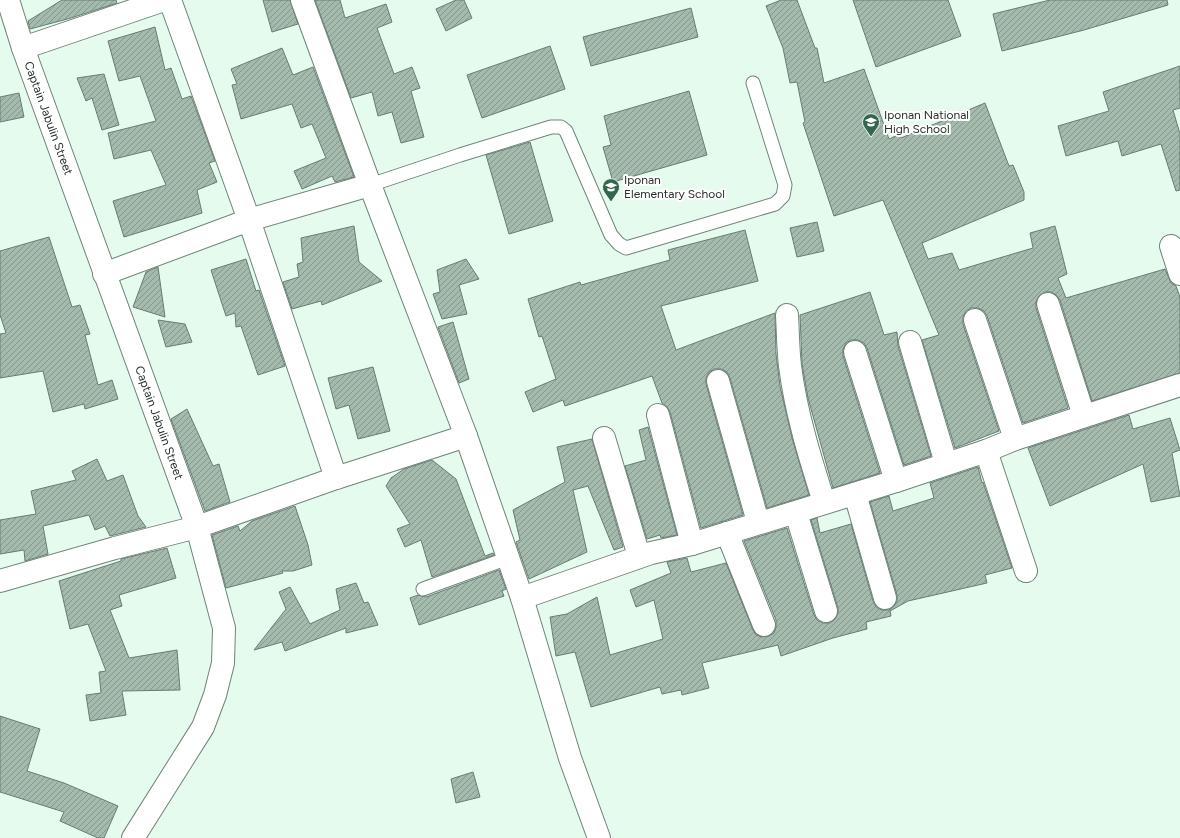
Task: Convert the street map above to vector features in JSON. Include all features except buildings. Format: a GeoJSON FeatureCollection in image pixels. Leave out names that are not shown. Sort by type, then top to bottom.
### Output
{"type":"FeatureCollection","features":[{"type":"Feature","properties":{"kind":"street","name":"Captain Jabulin Street"},"geometry":{"type":"LineString","coordinates":[[8,0],[23,48],[104,274],[197,527],[224,628],[223,663],[215,695],[203,727],[133,838]]}},
{"type":"Feature","properties":{"kind":"street"},"geometry":{"type":"LineString","coordinates":[[23,48],[164,0]]}},
{"type":"Feature","properties":{"kind":"street"},"geometry":{"type":"LineString","coordinates":[[170,0],[249,220],[336,478]]}},
{"type":"Feature","properties":{"kind":"street"},"geometry":{"type":"LineString","coordinates":[[302,0],[370,185],[466,436],[522,598],[570,758],[599,838]]}},
{"type":"Feature","properties":{"kind":"street"},"geometry":{"type":"LineString","coordinates":[[104,274],[249,220],[370,185]]}},
{"type":"Feature","properties":{"kind":"street"},"geometry":{"type":"LineString","coordinates":[[1171,246],[1180,274]]}},
{"type":"Feature","properties":{"kind":"street"},"geometry":{"type":"LineString","coordinates":[[1048,304],[1084,416]]}},
{"type":"Feature","properties":{"kind":"street"},"geometry":{"type":"LineString","coordinates":[[787,315],[790,366],[797,406],[808,452],[824,502]]}},
{"type":"Feature","properties":{"kind":"street"},"geometry":{"type":"LineString","coordinates":[[975,320],[1015,439]]}},
{"type":"Feature","properties":{"kind":"street"},"geometry":{"type":"LineString","coordinates":[[910,342],[946,463]]}},
{"type":"Feature","properties":{"kind":"street"},"geometry":{"type":"LineString","coordinates":[[855,352],[896,481]]}},
{"type":"Feature","properties":{"kind":"street"},"geometry":{"type":"LineString","coordinates":[[718,382],[758,522]]}},
{"type":"Feature","properties":{"kind":"street"},"geometry":{"type":"LineString","coordinates":[[522,598],[639,556],[692,544],[758,522],[796,513],[824,502],[896,481],[946,463],[986,451],[1015,439],[1180,385]]}},
{"type":"Feature","properties":{"kind":"street"},"geometry":{"type":"LineString","coordinates":[[658,415],[692,544]]}},
{"type":"Feature","properties":{"kind":"street"},"geometry":{"type":"LineString","coordinates":[[0,581],[197,527],[336,478],[466,436]]}},
{"type":"Feature","properties":{"kind":"street"},"geometry":{"type":"LineString","coordinates":[[604,438],[639,556]]}},
{"type":"Feature","properties":{"kind":"street"},"geometry":{"type":"LineString","coordinates":[[986,451],[1026,571]]}},
{"type":"Feature","properties":{"kind":"street"},"geometry":{"type":"LineString","coordinates":[[855,494],[885,598]]}},
{"type":"Feature","properties":{"kind":"street"},"geometry":{"type":"LineString","coordinates":[[796,513],[826,611]]}},
{"type":"Feature","properties":{"kind":"street"},"geometry":{"type":"LineString","coordinates":[[727,533],[764,626]]}},
{"type":"Feature","properties":{"kind":"lane"},"geometry":{"type":"LineString","coordinates":[[370,185],[475,150],[551,127],[561,127],[566,131],[611,235],[619,244],[626,248],[775,204],[783,196],[785,185],[753,83]]}},
{"type":"Feature","properties":{"kind":"lane"},"geometry":{"type":"LineString","coordinates":[[423,589],[508,558]]}},
{"type":"Feature","properties":{"kind":"place","name":"Iponan National High School"},"geometry":{"type":"Point","coordinates":[871,137]}},
{"type":"Feature","properties":{"kind":"place","name":"Iponan Elementary School"},"geometry":{"type":"Point","coordinates":[611,202]}}]}
